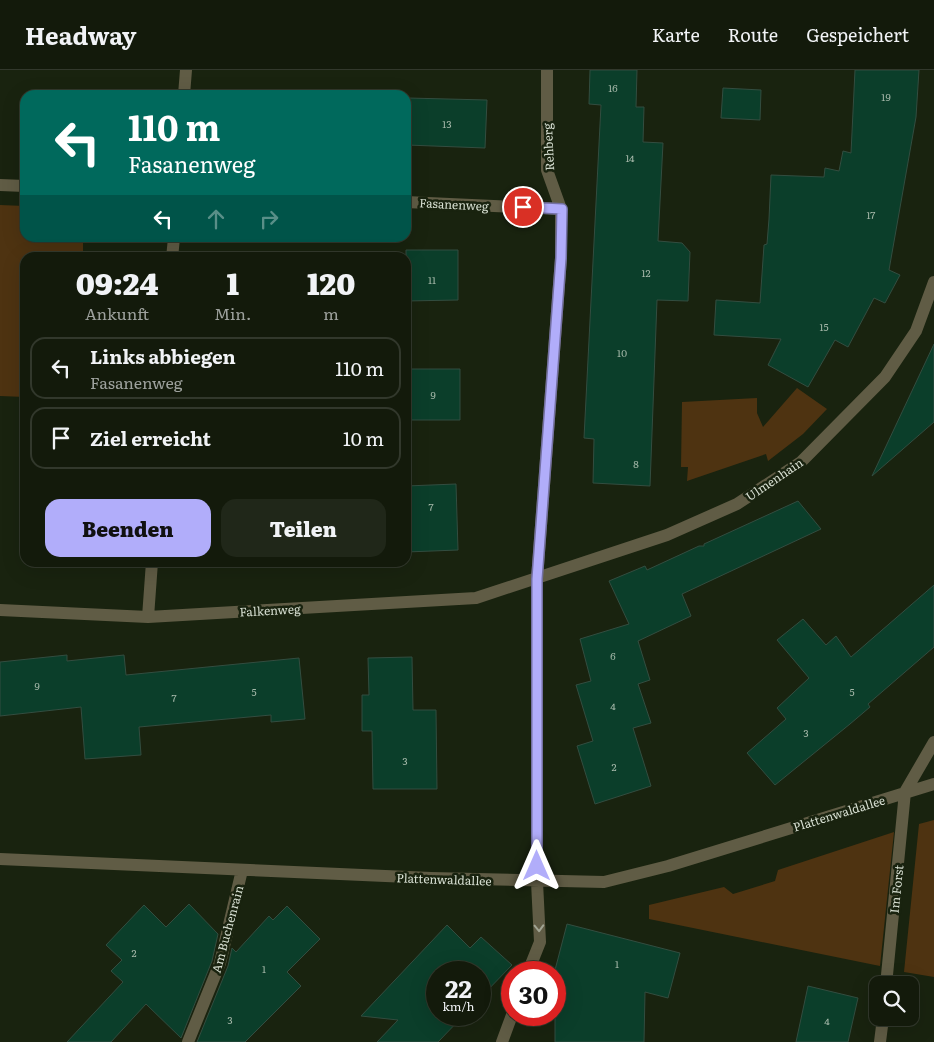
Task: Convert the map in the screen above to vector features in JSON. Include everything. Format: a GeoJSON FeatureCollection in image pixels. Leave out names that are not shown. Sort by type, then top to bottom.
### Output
{"type":"FeatureCollection","features":[{"type":"Feature","properties":{"kind":"street"},"geometry":{"type":"LineString","coordinates":[[184,90],[186,70]]}},
{"type":"Feature","properties":{"kind":"street","name":"Rehberg"},"geometry":{"type":"LineString","coordinates":[[532,961],[540,942],[537,882],[537,579],[560,268],[562,209],[547,170],[546,70]]}},
{"type":"Feature","properties":{"kind":"street"},"geometry":{"type":"LineString","coordinates":[[0,185],[20,186]]}},
{"type":"Feature","properties":{"kind":"street","name":"Fasanenweg"},"geometry":{"type":"LineString","coordinates":[[411,202],[562,209]]}},
{"type":"Feature","properties":{"kind":"street","name":"Ulmenhain"},"geometry":{"type":"LineString","coordinates":[[537,579],[667,535],[737,504],[801,462],[885,377],[916,331],[934,282]]}},
{"type":"Feature","properties":{"kind":"street"},"geometry":{"type":"LineString","coordinates":[[148,617],[152,567]]}},
{"type":"Feature","properties":{"kind":"street","name":"Falkenweg"},"geometry":{"type":"LineString","coordinates":[[0,610],[148,617],[476,598],[537,579]]}},
{"type":"Feature","properties":{"kind":"street"},"geometry":{"type":"LineString","coordinates":[[905,792],[934,742]]}},
{"type":"Feature","properties":{"kind":"street","name":"Plattenwaldallee"},"geometry":{"type":"LineString","coordinates":[[0,859],[537,882],[604,882],[650,870],[934,784]]}},
{"type":"Feature","properties":{"kind":"street","name":"Im Forst"},"geometry":{"type":"LineString","coordinates":[[887,976],[905,792]]}},
{"type":"Feature","properties":{"kind":"street","name":"Am Buchenrain"},"geometry":{"type":"LineString","coordinates":[[188,1042],[220,962],[242,870]]}},
{"type":"Feature","properties":{"kind":"street"},"geometry":{"type":"LineString","coordinates":[[502,1042],[508,1026]]}},
{"type":"Feature","properties":{"kind":"street"},"geometry":{"type":"LineString","coordinates":[[880,1042],[882,1026]]}},
{"type":"Feature","properties":{"kind":"shaded area"},"geometry":{"type":"Polygon","coordinates":[[[0,205],[20,206],[20,242],[83,242],[83,252],[20,252],[20,397],[0,396],[0,205]]]}},
{"type":"Feature","properties":{"kind":"shaded area"},"geometry":{"type":"Polygon","coordinates":[[[797,388],[827,409],[803,434],[768,461],[766,454],[687,481],[688,467],[681,467],[682,402],[757,398],[757,413],[763,427],[797,388]]]}},
{"type":"Feature","properties":{"kind":"shaded area"},"geometry":{"type":"Polygon","coordinates":[[[934,820],[934,977],[904,972],[919,824],[934,820]]]}},
{"type":"Feature","properties":{"kind":"shaded area"},"geometry":{"type":"Polygon","coordinates":[[[894,832],[880,966],[649,919],[649,905],[724,887],[733,894],[775,881],[778,870],[894,832]]]}},
{"type":"Feature","properties":{"kind":"building"},"geometry":{"type":"Polygon","coordinates":[[[590,70],[637,70],[636,107],[644,107],[643,142],[663,143],[658,241],[682,243],[690,252],[688,301],[657,300],[650,486],[593,483],[594,439],[584,438],[601,105],[589,104],[590,70]]]}},
{"type":"Feature","properties":{"kind":"building"},"geometry":{"type":"Polygon","coordinates":[[[855,70],[919,70],[916,117],[889,270],[900,275],[885,303],[874,298],[848,347],[835,340],[808,387],[768,365],[781,339],[714,335],[716,300],[760,303],[764,245],[767,244],[771,175],[824,177],[825,168],[839,171],[843,151],[851,153],[855,70]]]}},
{"type":"Feature","properties":{"kind":"building"},"geometry":{"type":"Polygon","coordinates":[[[723,88],[761,90],[760,120],[721,118],[723,88]]]}},
{"type":"Feature","properties":{"kind":"building"},"geometry":{"type":"Polygon","coordinates":[[[411,98],[487,100],[485,148],[411,145],[411,98]]]}},
{"type":"Feature","properties":{"kind":"building"},"geometry":{"type":"Polygon","coordinates":[[[406,250],[458,250],[458,300],[411,301],[411,252],[406,252],[406,250]]]}},
{"type":"Feature","properties":{"kind":"building"},"geometry":{"type":"Polygon","coordinates":[[[934,344],[934,422],[872,476],[934,344]]]}},
{"type":"Feature","properties":{"kind":"building"},"geometry":{"type":"Polygon","coordinates":[[[411,369],[460,369],[460,420],[411,420],[411,369]]]}},
{"type":"Feature","properties":{"kind":"building"},"geometry":{"type":"Polygon","coordinates":[[[456,484],[458,550],[411,552],[411,486],[456,484]]]}},
{"type":"Feature","properties":{"kind":"building"},"geometry":{"type":"Polygon","coordinates":[[[798,501],[821,529],[682,594],[691,616],[638,641],[650,680],[638,684],[651,723],[633,728],[651,786],[595,804],[577,746],[593,741],[576,685],[591,681],[580,639],[629,624],[609,581],[645,566],[647,570],[699,546],[704,546],[704,544],[798,501]]]}},
{"type":"Feature","properties":{"kind":"building"},"geometry":{"type":"Polygon","coordinates":[[[934,585],[934,647],[868,704],[870,707],[775,785],[747,753],[786,719],[777,708],[809,678],[777,640],[803,619],[826,645],[836,636],[851,657],[934,585]]]}},
{"type":"Feature","properties":{"kind":"building"},"geometry":{"type":"Polygon","coordinates":[[[67,655],[67,661],[124,655],[126,675],[299,658],[305,719],[271,722],[271,715],[139,727],[141,755],[85,759],[81,707],[0,716],[0,662],[67,655]]]}},
{"type":"Feature","properties":{"kind":"building"},"geometry":{"type":"Polygon","coordinates":[[[412,657],[413,710],[436,710],[437,789],[373,789],[372,731],[362,731],[362,695],[369,695],[368,658],[412,657]]]}},
{"type":"Feature","properties":{"kind":"building"},"geometry":{"type":"Polygon","coordinates":[[[189,904],[218,934],[212,961],[181,1038],[146,1004],[111,1042],[67,1042],[123,982],[111,971],[122,960],[106,945],[144,905],[166,927],[189,904]]]}},
{"type":"Feature","properties":{"kind":"building"},"geometry":{"type":"Polygon","coordinates":[[[287,906],[320,939],[287,972],[301,986],[245,1042],[197,1042],[228,966],[232,948],[236,952],[269,916],[273,920],[287,906]]]}},
{"type":"Feature","properties":{"kind":"building"},"geometry":{"type":"Polygon","coordinates":[[[567,924],[680,953],[668,998],[645,992],[644,1042],[555,1042],[555,1026],[566,1026],[566,961],[557,961],[567,924]]]}},
{"type":"Feature","properties":{"kind":"building"},"geometry":{"type":"Polygon","coordinates":[[[447,925],[470,948],[481,937],[508,961],[501,961],[501,976],[491,987],[491,961],[426,961],[426,1026],[453,1026],[438,1042],[377,1042],[398,1020],[361,1016],[447,925]]]}},
{"type":"Feature","properties":{"kind":"building"},"geometry":{"type":"Polygon","coordinates":[[[808,986],[858,998],[848,1042],[796,1042],[808,986]]]}},
{"type":"Feature","properties":{"kind":"route"},"geometry":{"type":"LineString","coordinates":[[523,207],[562,209],[561,258],[537,579],[537,866]]}}]}
